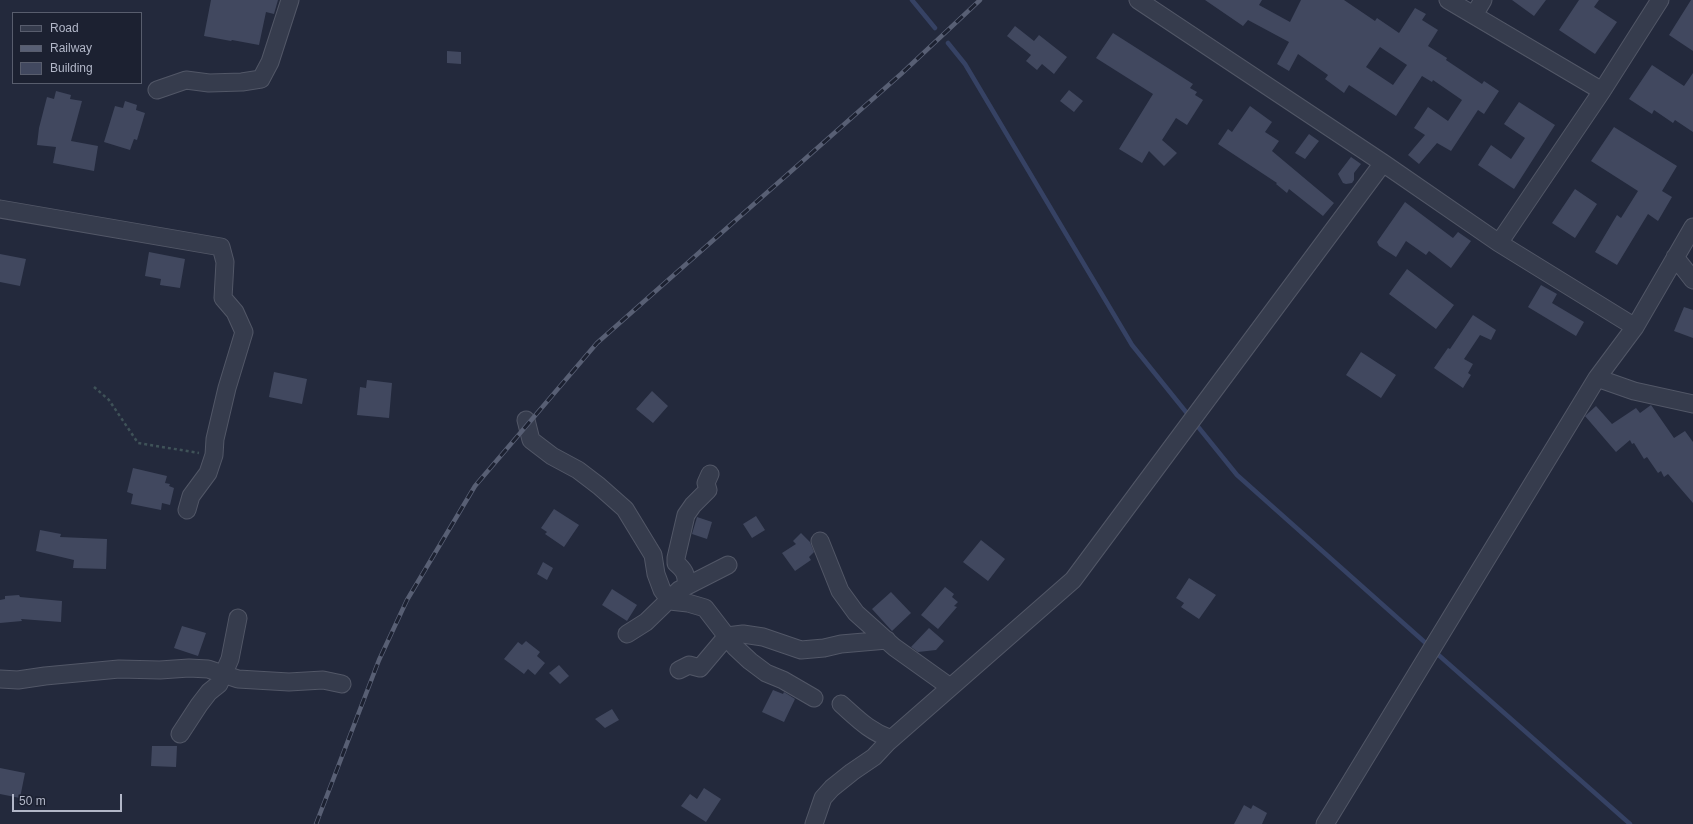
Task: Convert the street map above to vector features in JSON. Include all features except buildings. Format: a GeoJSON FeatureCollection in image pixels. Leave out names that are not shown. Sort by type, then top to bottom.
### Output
{"type":"FeatureCollection","features":[{"type":"Feature","properties":{"kind":"street"},"geometry":{"type":"LineString","coordinates":[[157,90],[186,80],[209,83],[242,82],[261,79],[270,62],[290,0]]}},
{"type":"Feature","properties":{"kind":"street"},"geometry":{"type":"LineString","coordinates":[[1138,0],[1383,163],[1499,243],[1635,326]]}},
{"type":"Feature","properties":{"kind":"street"},"geometry":{"type":"LineString","coordinates":[[1448,0],[1602,90]]}},
{"type":"Feature","properties":{"kind":"street"},"geometry":{"type":"LineString","coordinates":[[1474,15],[1483,0]]}},
{"type":"Feature","properties":{"kind":"street"},"geometry":{"type":"LineString","coordinates":[[1499,243],[1602,90],[1660,0]]}},
{"type":"Feature","properties":{"kind":"street"},"geometry":{"type":"LineString","coordinates":[[814,824],[823,798],[832,788],[874,757],[891,739],[1073,580],[1383,163]]}},
{"type":"Feature","properties":{"kind":"street"},"geometry":{"type":"LineString","coordinates":[[0,209],[221,247],[225,262],[223,298],[234,312],[244,332],[221,414],[215,439],[214,455],[208,473],[191,496],[187,510]]}},
{"type":"Feature","properties":{"kind":"street"},"geometry":{"type":"LineString","coordinates":[[1325,824],[1597,378],[1635,326],[1693,227]]}},
{"type":"Feature","properties":{"kind":"street"},"geometry":{"type":"LineString","coordinates":[[1675,257],[1693,280]]}},
{"type":"Feature","properties":{"kind":"street"},"geometry":{"type":"LineString","coordinates":[[1597,378],[1634,391],[1693,404]]}},
{"type":"Feature","properties":{"kind":"street"},"geometry":{"type":"LineString","coordinates":[[526,420],[531,440],[552,456],[578,470],[599,486],[624,509],[653,555],[656,574],[662,590],[670,601],[688,603],[704,608],[750,661],[766,673],[783,680],[814,698]]}},
{"type":"Feature","properties":{"kind":"street"},"geometry":{"type":"LineString","coordinates":[[686,586],[687,576],[684,570],[676,563],[676,558],[686,515],[693,505],[708,490],[706,483],[710,474]]}},
{"type":"Feature","properties":{"kind":"street"},"geometry":{"type":"LineString","coordinates":[[820,541],[840,590],[856,613],[887,640],[950,687]]}},
{"type":"Feature","properties":{"kind":"street"},"geometry":{"type":"LineString","coordinates":[[627,634],[646,622],[670,601],[679,590],[728,564]]}},
{"type":"Feature","properties":{"kind":"street"},"geometry":{"type":"LineString","coordinates":[[180,734],[184,730],[192,714],[209,692],[219,684],[230,659],[238,618]]}},
{"type":"Feature","properties":{"kind":"street"},"geometry":{"type":"LineString","coordinates":[[679,670],[689,665],[700,668],[727,636],[743,634],[763,637],[801,650],[824,648],[840,644],[887,640]]}},
{"type":"Feature","properties":{"kind":"street"},"geometry":{"type":"LineString","coordinates":[[0,680],[18,680],[119,669],[160,670],[189,668],[208,669],[222,675],[238,679],[289,682],[323,680],[342,684]]}},
{"type":"Feature","properties":{"kind":"street"},"geometry":{"type":"LineString","coordinates":[[841,704],[864,726],[877,734],[891,739]]}},
{"type":"Feature","properties":{"kind":"path"},"geometry":{"type":"LineString","coordinates":[[94,388],[109,400],[138,443],[187,452],[214,455]]}},
{"type":"Feature","properties":{"kind":"waterway"},"geometry":{"type":"LineString","coordinates":[[912,0],[935,28]]}},
{"type":"Feature","properties":{"kind":"waterway"},"geometry":{"type":"LineString","coordinates":[[948,43],[965,64],[1132,345],[1190,417]]}},
{"type":"Feature","properties":{"kind":"waterway"},"geometry":{"type":"LineString","coordinates":[[1195,423],[1237,475],[1429,646]]}},
{"type":"Feature","properties":{"kind":"waterway"},"geometry":{"type":"LineString","coordinates":[[1434,651],[1630,824]]}},
{"type":"Feature","properties":{"kind":"railway"},"geometry":{"type":"LineString","coordinates":[[316,824],[379,660],[407,600],[475,486],[597,343],[901,74],[980,0]]}}]}
